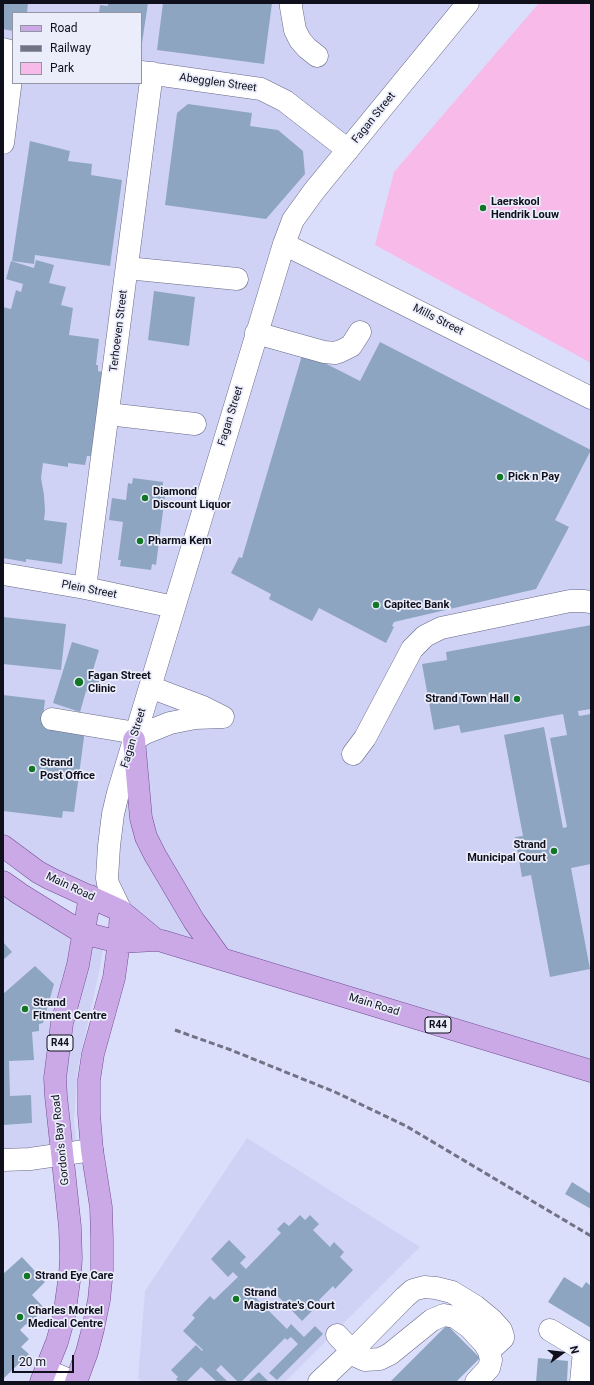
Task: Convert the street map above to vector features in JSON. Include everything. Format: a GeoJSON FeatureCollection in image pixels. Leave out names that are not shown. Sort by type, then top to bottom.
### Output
{"type":"FeatureCollection","features":[{"type":"Feature","properties":{"kind":"main road"},"geometry":{"type":"LineString","coordinates":[[135,737],[141,818],[146,837],[194,921],[221,960]]}},
{"type":"Feature","properties":{"kind":"main road","name":"Main Road"},"geometry":{"type":"LineString","coordinates":[[3,846],[38,872],[64,886],[90,896],[121,911],[156,940]]}},
{"type":"Feature","properties":{"kind":"main road","name":"Main Road"},"geometry":{"type":"LineString","coordinates":[[3,882],[84,933],[119,942],[156,940],[591,1071]]}},
{"type":"Feature","properties":{"kind":"main road","name":"Gordon's Bay Road"},"geometry":{"type":"LineString","coordinates":[[43,1376],[57,1342],[64,1317],[71,1258],[70,1227],[55,1078],[62,1023],[78,965],[90,896]]}},
{"type":"Feature","properties":{"kind":"main road"},"geometry":{"type":"LineString","coordinates":[[75,1382],[87,1352],[93,1329],[99,1300],[102,1270],[101,1207],[92,1150],[89,1114],[89,1080],[96,1041],[114,978],[119,942],[121,911]]}},
{"type":"Feature","properties":{"kind":"street"},"geometry":{"type":"LineString","coordinates":[[291,3],[295,30],[300,40],[317,56]]}},
{"type":"Feature","properties":{"kind":"street","name":"Fagan Street"},"geometry":{"type":"LineString","coordinates":[[121,911],[108,884],[109,846],[113,814],[118,793],[256,333],[293,220],[314,191],[468,3]]}},
{"type":"Feature","properties":{"kind":"street"},"geometry":{"type":"LineString","coordinates":[[3,143],[12,71]]}},
{"type":"Feature","properties":{"kind":"street","name":"Abegglen Street"},"geometry":{"type":"LineString","coordinates":[[147,73],[261,89],[285,101],[348,150]]}},
{"type":"Feature","properties":{"kind":"street","name":"Terhoeven Street"},"geometry":{"type":"LineString","coordinates":[[85,588],[127,268],[147,73]]}},
{"type":"Feature","properties":{"kind":"street","name":"Mills Street"},"geometry":{"type":"LineString","coordinates":[[284,244],[591,398]]}},
{"type":"Feature","properties":{"kind":"street"},"geometry":{"type":"LineString","coordinates":[[127,268],[237,279]]}},
{"type":"Feature","properties":{"kind":"street"},"geometry":{"type":"LineString","coordinates":[[256,333],[324,352],[335,353],[341,352],[351,346],[360,332]]}},
{"type":"Feature","properties":{"kind":"street"},"geometry":{"type":"LineString","coordinates":[[108,414],[195,424]]}},
{"type":"Feature","properties":{"kind":"street","name":"Plein Street"},"geometry":{"type":"LineString","coordinates":[[3,574],[85,588],[174,607]]}},
{"type":"Feature","properties":{"kind":"street"},"geometry":{"type":"LineString","coordinates":[[353,754],[366,738],[412,648],[425,636],[441,628],[591,598]]}},
{"type":"Feature","properties":{"kind":"street"},"geometry":{"type":"LineString","coordinates":[[52,719],[135,737],[170,723],[195,718],[223,717],[203,707],[150,687]]}},
{"type":"Feature","properties":{"kind":"street"},"geometry":{"type":"LineString","coordinates":[[90,896],[108,884]]}},
{"type":"Feature","properties":{"kind":"street"},"geometry":{"type":"LineString","coordinates":[[3,1160],[30,1159],[92,1150]]}},
{"type":"Feature","properties":{"kind":"street"},"geometry":{"type":"LineString","coordinates":[[319,1382],[413,1290],[436,1288],[452,1292],[475,1306],[492,1320],[503,1333],[503,1338],[489,1351]]}},
{"type":"Feature","properties":{"kind":"street"},"geometry":{"type":"LineString","coordinates":[[337,1335],[356,1356],[365,1360],[380,1360],[390,1354],[432,1320],[444,1314],[455,1317],[469,1327],[484,1343],[489,1351],[491,1360],[489,1368],[476,1382]]}},
{"type":"Feature","properties":{"kind":"street"},"geometry":{"type":"LineString","coordinates":[[550,1330],[587,1353],[581,1382]]}},
{"type":"Feature","properties":{"kind":"street"},"geometry":{"type":"LineString","coordinates":[[43,1376],[75,1382]]}},
{"type":"Feature","properties":{"kind":"shaded area"},"geometry":{"type":"Polygon","coordinates":[[[3,3],[469,3],[283,244],[591,401],[591,1071],[156,941],[3,845],[3,3]]]}},
{"type":"Feature","properties":{"kind":"shaded area"},"geometry":{"type":"Polygon","coordinates":[[[3,884],[105,940],[78,1067],[74,1119],[77,1151],[3,1159],[3,884]]]}},
{"type":"Feature","properties":{"kind":"shaded area"},"geometry":{"type":"Polygon","coordinates":[[[247,1138],[420,1247],[285,1382],[142,1382],[138,1378],[145,1291],[247,1138]]]}},
{"type":"Feature","properties":{"kind":"green space","name":"Laerskool Hendrik Louw"},"geometry":{"type":"Polygon","coordinates":[[[539,3],[591,3],[591,363],[375,245],[394,172],[539,3]]]}},
{"type":"Feature","properties":{"kind":"building"},"geometry":{"type":"Polygon","coordinates":[[[3,3],[28,3],[27,12],[12,12],[12,31],[3,29],[3,3]]]}},
{"type":"Feature","properties":{"kind":"building"},"geometry":{"type":"Polygon","coordinates":[[[108,3],[148,3],[142,43],[142,12],[99,12],[100,5],[108,6],[108,3]]]}},
{"type":"Feature","properties":{"kind":"building"},"geometry":{"type":"Polygon","coordinates":[[[163,3],[272,3],[264,64],[157,50],[163,3]]]}},
{"type":"Feature","properties":{"kind":"building"},"geometry":{"type":"Polygon","coordinates":[[[188,104],[252,113],[250,126],[278,130],[303,151],[305,174],[266,219],[165,205],[177,113],[188,104]]]}},
{"type":"Feature","properties":{"kind":"building"},"geometry":{"type":"Polygon","coordinates":[[[30,141],[70,151],[68,161],[92,164],[91,175],[122,180],[110,266],[35,255],[34,264],[12,261],[30,141]]]}},
{"type":"Feature","properties":{"kind":"building"},"geometry":{"type":"Polygon","coordinates":[[[36,260],[54,265],[49,283],[66,287],[61,305],[73,308],[69,335],[99,339],[96,365],[98,365],[98,371],[102,372],[91,456],[87,456],[85,465],[68,463],[68,467],[43,463],[41,478],[44,495],[44,520],[67,523],[62,564],[26,559],[26,562],[3,558],[3,307],[11,309],[16,290],[21,292],[23,284],[6,279],[11,261],[34,268],[36,260]]]}},
{"type":"Feature","properties":{"kind":"building"},"geometry":{"type":"Polygon","coordinates":[[[154,291],[195,297],[189,346],[148,340],[154,291]]]}},
{"type":"Feature","properties":{"kind":"building"},"geometry":{"type":"Polygon","coordinates":[[[380,342],[591,450],[555,520],[569,527],[536,589],[394,622],[392,626],[394,627],[386,643],[319,608],[312,621],[269,599],[271,594],[231,573],[239,557],[242,558],[303,352],[360,381],[380,342]]]}},
{"type":"Feature","properties":{"kind":"building","name":"Pharma Kem"},"geometry":{"type":"Polygon","coordinates":[[[133,478],[163,482],[163,488],[166,488],[156,565],[152,564],[151,570],[120,566],[121,560],[118,560],[123,522],[109,520],[112,498],[126,500],[128,483],[132,484],[133,478]]]}},
{"type":"Feature","properties":{"kind":"building"},"geometry":{"type":"Polygon","coordinates":[[[3,617],[66,624],[61,670],[3,664],[3,617]]]}},
{"type":"Feature","properties":{"kind":"building"},"geometry":{"type":"Polygon","coordinates":[[[591,625],[591,709],[578,711],[579,716],[591,714],[591,864],[571,868],[590,969],[550,977],[531,875],[522,877],[515,837],[523,836],[504,735],[544,727],[563,828],[567,827],[550,738],[567,735],[563,714],[461,733],[459,725],[434,730],[422,664],[447,660],[446,652],[591,625]]]}},
{"type":"Feature","properties":{"kind":"building","name":"Fagan Street Clinic"},"geometry":{"type":"Polygon","coordinates":[[[72,642],[99,650],[93,670],[102,673],[95,694],[86,691],[80,712],[53,703],[72,642]]]}},
{"type":"Feature","properties":{"kind":"building"},"geometry":{"type":"Polygon","coordinates":[[[3,695],[45,700],[42,725],[85,730],[74,812],[63,811],[62,818],[3,811],[3,695]]]}},
{"type":"Feature","properties":{"kind":"building"},"geometry":{"type":"Polygon","coordinates":[[[3,942],[12,952],[3,960],[3,942]]]}},
{"type":"Feature","properties":{"kind":"building","name":"Strand Fitment Centre"},"geometry":{"type":"Polygon","coordinates":[[[35,966],[54,984],[43,1023],[39,1024],[39,1031],[32,1032],[34,1060],[9,1061],[10,1096],[31,1095],[32,1123],[3,1125],[3,994],[35,966]]]}},
{"type":"Feature","properties":{"kind":"building"},"geometry":{"type":"Polygon","coordinates":[[[572,1182],[591,1194],[591,1209],[565,1194],[572,1182]]]}},
{"type":"Feature","properties":{"kind":"building","name":"Strand Magistrate's Court"},"geometry":{"type":"Polygon","coordinates":[[[300,1215],[305,1220],[310,1215],[319,1224],[313,1230],[330,1247],[334,1242],[344,1252],[340,1257],[353,1270],[335,1289],[333,1286],[319,1300],[321,1302],[302,1321],[268,1286],[256,1298],[287,1329],[291,1324],[304,1337],[315,1326],[323,1334],[277,1380],[269,1373],[298,1344],[291,1337],[287,1340],[285,1338],[241,1382],[238,1382],[221,1365],[216,1370],[228,1382],[217,1382],[201,1367],[186,1382],[179,1382],[176,1379],[178,1377],[171,1370],[196,1345],[202,1351],[203,1350],[183,1331],[195,1318],[192,1315],[210,1296],[214,1300],[238,1277],[233,1272],[228,1277],[211,1259],[229,1240],[246,1257],[240,1263],[246,1269],[281,1233],[277,1229],[284,1222],[289,1226],[300,1215]]]}},
{"type":"Feature","properties":{"kind":"building","name":"Charles Morkel Medical Centre"},"geometry":{"type":"Polygon","coordinates":[[[22,1257],[45,1282],[32,1295],[45,1309],[20,1330],[29,1339],[21,1347],[29,1354],[3,1379],[3,1274],[22,1257]]]}},
{"type":"Feature","properties":{"kind":"building"},"geometry":{"type":"Polygon","coordinates":[[[564,1277],[582,1288],[586,1282],[591,1286],[591,1328],[548,1302],[564,1277]]]}},
{"type":"Feature","properties":{"kind":"building"},"geometry":{"type":"Polygon","coordinates":[[[447,1325],[480,1358],[456,1382],[390,1382],[447,1325]]]}},
{"type":"Feature","properties":{"kind":"building"},"geometry":{"type":"Polygon","coordinates":[[[538,1358],[568,1361],[567,1382],[536,1382],[538,1358]]]}},
{"type":"Feature","properties":{"kind":"building"},"geometry":{"type":"Polygon","coordinates":[[[259,1372],[269,1382],[248,1382],[259,1372]]]}},
{"type":"Feature","properties":{"kind":"railway"},"geometry":{"type":"LineString","coordinates":[[175,1030],[231,1050],[335,1092],[406,1126],[591,1236]]}},
{"type":"Feature","properties":{"kind":"place","name":"Laerskool Hendrik Louw"},"geometry":{"type":"Point","coordinates":[483,208]}},
{"type":"Feature","properties":{"kind":"place","name":"Pick n Pay"},"geometry":{"type":"Point","coordinates":[500,477]}},
{"type":"Feature","properties":{"kind":"place","name":"Diamond Discount Liquor"},"geometry":{"type":"Point","coordinates":[145,498]}},
{"type":"Feature","properties":{"kind":"place","name":"Pharma Kem"},"geometry":{"type":"Point","coordinates":[140,541]}},
{"type":"Feature","properties":{"kind":"place","name":"Capitec Bank"},"geometry":{"type":"Point","coordinates":[376,605]}},
{"type":"Feature","properties":{"kind":"place","name":"Fagan Street Clinic"},"geometry":{"type":"Point","coordinates":[79,682]}},
{"type":"Feature","properties":{"kind":"place","name":"Strand Town Hall"},"geometry":{"type":"Point","coordinates":[517,699]}},
{"type":"Feature","properties":{"kind":"place","name":"Strand Post Office"},"geometry":{"type":"Point","coordinates":[32,769]}},
{"type":"Feature","properties":{"kind":"place","name":"Strand Municipal Court"},"geometry":{"type":"Point","coordinates":[554,851]}},
{"type":"Feature","properties":{"kind":"place","name":"Strand Fitment Centre"},"geometry":{"type":"Point","coordinates":[25,1009]}},
{"type":"Feature","properties":{"kind":"place","name":"Strand Eye Care"},"geometry":{"type":"Point","coordinates":[27,1276]}},
{"type":"Feature","properties":{"kind":"place","name":"Strand Magistrate's Court"},"geometry":{"type":"Point","coordinates":[236,1299]}},
{"type":"Feature","properties":{"kind":"place","name":"Charles Morkel Medical Centre"},"geometry":{"type":"Point","coordinates":[20,1317]}}]}
